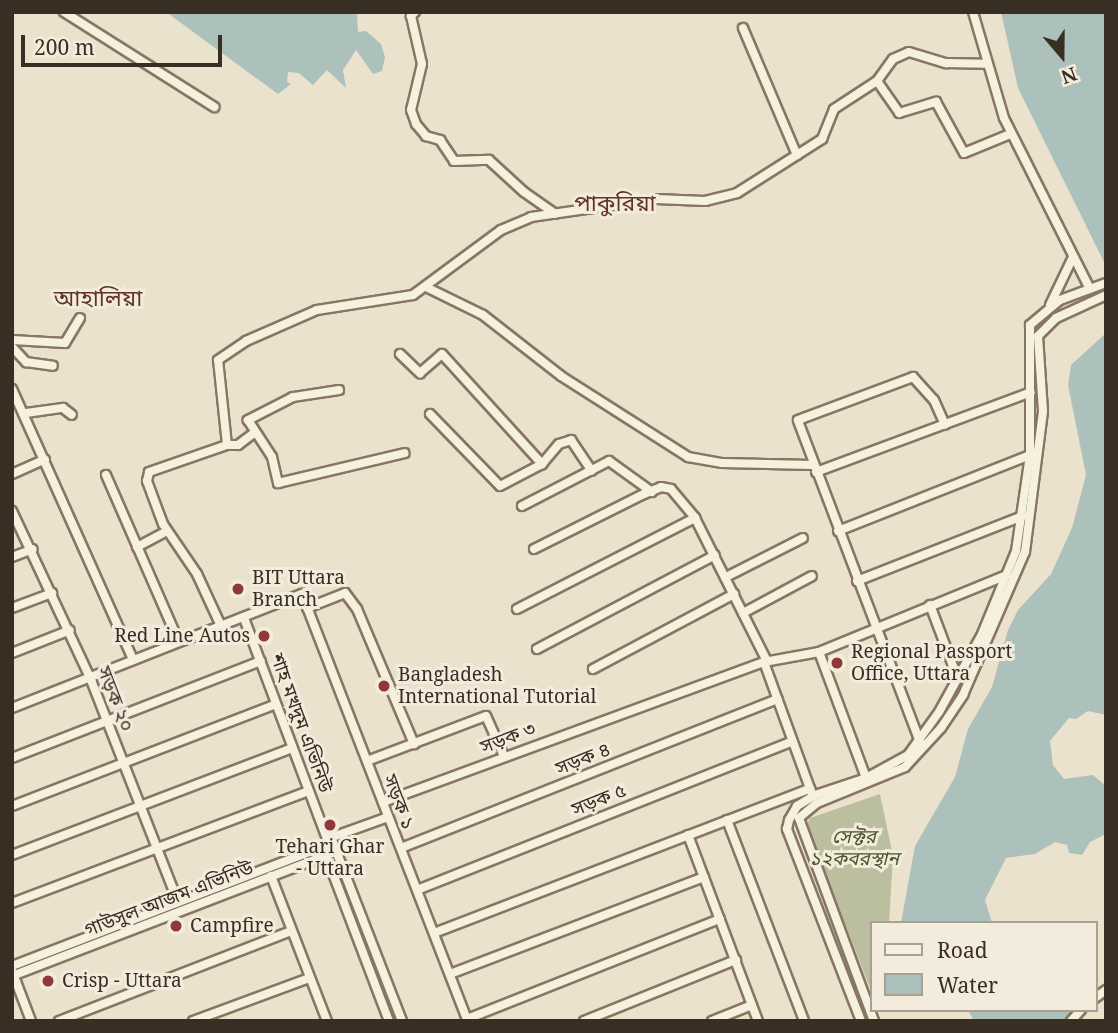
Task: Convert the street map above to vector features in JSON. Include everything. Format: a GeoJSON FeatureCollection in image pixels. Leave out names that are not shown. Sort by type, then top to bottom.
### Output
{"type":"FeatureCollection","features":[{"type":"Feature","properties":{"kind":"street"},"geometry":{"type":"LineString","coordinates":[[64,12],[214,107]]}},
{"type":"Feature","properties":{"kind":"street"},"geometry":{"type":"LineString","coordinates":[[415,12],[411,16],[422,64],[411,110],[416,124],[426,136],[440,140],[454,162],[489,160],[524,192],[555,214]]}},
{"type":"Feature","properties":{"kind":"street"},"geometry":{"type":"LineString","coordinates":[[973,12],[985,64],[1010,134],[1073,257],[1092,286]]}},
{"type":"Feature","properties":{"kind":"street"},"geometry":{"type":"LineString","coordinates":[[743,28],[797,155]]}},
{"type":"Feature","properties":{"kind":"street"},"geometry":{"type":"LineString","coordinates":[[227,445],[218,360],[246,341],[317,310],[381,297],[398,298],[428,288],[501,230],[531,217],[656,199],[724,197],[780,169],[826,135],[834,109],[877,82],[893,59],[909,52],[946,63],[985,64]]}},
{"type":"Feature","properties":{"kind":"street"},"geometry":{"type":"LineString","coordinates":[[877,82],[899,113],[936,102],[964,153],[1010,134]]}},
{"type":"Feature","properties":{"kind":"street"},"geometry":{"type":"LineString","coordinates":[[1048,308],[1073,257]]}},
{"type":"Feature","properties":{"kind":"street"},"geometry":{"type":"LineString","coordinates":[[434,933],[784,799],[866,778],[908,755],[920,742],[958,679],[1007,575],[1023,516],[1030,455],[1031,392],[1027,334],[1030,325],[1048,308],[1092,286],[1106,283]]}},
{"type":"Feature","properties":{"kind":"street"},"geometry":{"type":"LineString","coordinates":[[428,288],[482,315],[561,376],[688,457],[722,463],[814,468],[945,425],[1031,392]]}},
{"type":"Feature","properties":{"kind":"street"},"geometry":{"type":"LineString","coordinates":[[796,817],[817,803],[905,767],[941,728],[962,695],[1015,584],[1030,531],[1043,411],[1038,336],[1056,318],[1106,295]]}},
{"type":"Feature","properties":{"kind":"street"},"geometry":{"type":"LineString","coordinates":[[12,341],[65,343],[80,318]]}},
{"type":"Feature","properties":{"kind":"street"},"geometry":{"type":"LineString","coordinates":[[12,347],[26,362],[53,366]]}},
{"type":"Feature","properties":{"kind":"street"},"geometry":{"type":"LineString","coordinates":[[400,354],[420,373],[442,354],[542,464]]}},
{"type":"Feature","properties":{"kind":"street"},"geometry":{"type":"LineString","coordinates":[[920,742],[874,629],[798,420],[913,377],[934,400],[945,425]]}},
{"type":"Feature","properties":{"kind":"street"},"geometry":{"type":"LineString","coordinates":[[12,389],[26,413],[133,660]]}},
{"type":"Feature","properties":{"kind":"street"},"geometry":{"type":"LineString","coordinates":[[339,390],[275,405],[248,420],[272,457],[278,483],[405,453]]}},
{"type":"Feature","properties":{"kind":"street"},"geometry":{"type":"LineString","coordinates":[[26,413],[63,408],[72,415]]}},
{"type":"Feature","properties":{"kind":"street"},"geometry":{"type":"LineString","coordinates":[[430,414],[499,486],[542,464],[559,444],[571,440],[592,471]]}},
{"type":"Feature","properties":{"kind":"street"},"geometry":{"type":"LineString","coordinates":[[221,626],[197,574],[167,531],[153,502],[149,472],[227,445],[238,445],[255,432]]}},
{"type":"Feature","properties":{"kind":"street"},"geometry":{"type":"LineString","coordinates":[[838,531],[1030,455]]}},
{"type":"Feature","properties":{"kind":"street"},"geometry":{"type":"LineString","coordinates":[[12,474],[45,459]]}},
{"type":"Feature","properties":{"kind":"street"},"geometry":{"type":"LineString","coordinates":[[522,506],[611,461],[652,492]]}},
{"type":"Feature","properties":{"kind":"street"},"geometry":{"type":"LineString","coordinates":[[106,475],[179,642]]}},
{"type":"Feature","properties":{"kind":"street"},"geometry":{"type":"LineString","coordinates":[[534,549],[661,488],[677,492],[695,517],[766,661],[812,792]]}},
{"type":"Feature","properties":{"kind":"street","name":"সড়ক ২০"},"geometry":{"type":"LineString","coordinates":[[12,511],[33,549],[70,630],[178,902]]}},
{"type":"Feature","properties":{"kind":"street"},"geometry":{"type":"LineString","coordinates":[[857,581],[1023,516]]}},
{"type":"Feature","properties":{"kind":"street"},"geometry":{"type":"LineString","coordinates":[[517,609],[695,517]]}},
{"type":"Feature","properties":{"kind":"street"},"geometry":{"type":"LineString","coordinates":[[137,547],[167,531]]}},
{"type":"Feature","properties":{"kind":"street"},"geometry":{"type":"LineString","coordinates":[[726,577],[803,538]]}},
{"type":"Feature","properties":{"kind":"street"},"geometry":{"type":"LineString","coordinates":[[12,557],[33,549]]}},
{"type":"Feature","properties":{"kind":"street"},"geometry":{"type":"LineString","coordinates":[[537,649],[715,555]]}},
{"type":"Feature","properties":{"kind":"street","name":"সড়ক ৩"},"geometry":{"type":"LineString","coordinates":[[383,802],[766,661],[819,652],[1007,575]]}},
{"type":"Feature","properties":{"kind":"street"},"geometry":{"type":"LineString","coordinates":[[743,612],[812,576]]}},
{"type":"Feature","properties":{"kind":"street"},"geometry":{"type":"LineString","coordinates":[[12,608],[52,593]]}},
{"type":"Feature","properties":{"kind":"street"},"geometry":{"type":"LineString","coordinates":[[307,608],[345,593],[358,609],[414,744]]}},
{"type":"Feature","properties":{"kind":"street","name":"সড়ক ১"},"geometry":{"type":"LineString","coordinates":[[244,618],[302,594],[467,1020]]}},
{"type":"Feature","properties":{"kind":"street"},"geometry":{"type":"LineString","coordinates":[[593,669],[734,594]]}},
{"type":"Feature","properties":{"kind":"street"},"geometry":{"type":"LineString","coordinates":[[930,605],[958,679]]}},
{"type":"Feature","properties":{"kind":"street"},"geometry":{"type":"LineString","coordinates":[[12,708],[91,680],[133,660],[244,618]]}},
{"type":"Feature","properties":{"kind":"street","name":"শাহ মখদুম এভিনিউ"},"geometry":{"type":"LineString","coordinates":[[244,618],[309,791],[389,1021]]}},
{"type":"Feature","properties":{"kind":"street"},"geometry":{"type":"LineString","coordinates":[[12,653],[70,630]]}},
{"type":"Feature","properties":{"kind":"street"},"geometry":{"type":"LineString","coordinates":[[819,652],[866,778]]}},
{"type":"Feature","properties":{"kind":"street"},"geometry":{"type":"LineString","coordinates":[[12,758],[261,661]]}},
{"type":"Feature","properties":{"kind":"street","name":"সড়ক ৪"},"geometry":{"type":"LineString","coordinates":[[401,848],[778,699]]}},
{"type":"Feature","properties":{"kind":"street"},"geometry":{"type":"LineString","coordinates":[[12,806],[276,704]]}},
{"type":"Feature","properties":{"kind":"street"},"geometry":{"type":"LineString","coordinates":[[367,761],[486,716],[504,756]]}},
{"type":"Feature","properties":{"kind":"street","name":"সড়ক ৫"},"geometry":{"type":"LineString","coordinates":[[417,890],[793,741]]}},
{"type":"Feature","properties":{"kind":"street"},"geometry":{"type":"LineString","coordinates":[[12,855],[292,748]]}},
{"type":"Feature","properties":{"kind":"street"},"geometry":{"type":"LineString","coordinates":[[12,903],[309,791]]}},
{"type":"Feature","properties":{"kind":"street"},"geometry":{"type":"LineString","coordinates":[[812,792],[787,829],[861,1021]]}},
{"type":"Feature","properties":{"kind":"street"},"geometry":{"type":"LineString","coordinates":[[784,799],[796,817],[870,1011]]}},
{"type":"Feature","properties":{"kind":"street"},"geometry":{"type":"LineString","coordinates":[[329,847],[388,817]]}},
{"type":"Feature","properties":{"kind":"street"},"geometry":{"type":"LineString","coordinates":[[727,820],[804,1021]]}},
{"type":"Feature","properties":{"kind":"street"},"geometry":{"type":"LineString","coordinates":[[688,835],[758,1021]]}},
{"type":"Feature","properties":{"kind":"street","name":"শাহ মখদুম এভিনিউ"},"geometry":{"type":"LineString","coordinates":[[329,847],[402,1021]]}},
{"type":"Feature","properties":{"kind":"street","name":"গাউসুল আজম এভিনিউ"},"geometry":{"type":"LineString","coordinates":[[13,972],[271,876],[329,847]]}},
{"type":"Feature","properties":{"kind":"street","name":"গাউসুল আজম এভিনিউ"},"geometry":{"type":"LineString","coordinates":[[13,972],[178,902],[329,847]]}},
{"type":"Feature","properties":{"kind":"street"},"geometry":{"type":"LineString","coordinates":[[271,876],[323,1020]]}},
{"type":"Feature","properties":{"kind":"street"},"geometry":{"type":"LineString","coordinates":[[450,974],[704,877]]}},
{"type":"Feature","properties":{"kind":"street"},"geometry":{"type":"LineString","coordinates":[[820,916],[832,911]]}},
{"type":"Feature","properties":{"kind":"street"},"geometry":{"type":"LineString","coordinates":[[467,1020],[720,919]]}},
{"type":"Feature","properties":{"kind":"street"},"geometry":{"type":"LineString","coordinates":[[61,1020],[291,932]]}},
{"type":"Feature","properties":{"kind":"street"},"geometry":{"type":"LineString","coordinates":[[584,1021],[736,960]]}},
{"type":"Feature","properties":{"kind":"street"},"geometry":{"type":"LineString","coordinates":[[371,973],[382,969]]}},
{"type":"Feature","properties":{"kind":"street"},"geometry":{"type":"LineString","coordinates":[[13,972],[31,1021]]}},
{"type":"Feature","properties":{"kind":"street"},"geometry":{"type":"LineString","coordinates":[[193,1021],[309,978]]}},
{"type":"Feature","properties":{"kind":"street"},"geometry":{"type":"LineString","coordinates":[[712,1021],[752,1005]]}},
{"type":"Feature","properties":{"kind":"green space","name":"সেক্টর ১২কবরস্থান"},"geometry":{"type":"Polygon","coordinates":[[[880,794],[893,856],[889,921],[870,921],[870,988],[807,825],[810,818],[880,794]]]}},
{"type":"Feature","properties":{"kind":"water"},"geometry":{"type":"Polygon","coordinates":[[[166,12],[357,12],[358,32],[366,31],[381,44],[385,57],[382,71],[373,74],[356,50],[343,70],[346,88],[327,70],[313,85],[299,73],[288,72],[287,82],[291,84],[278,94],[166,12]]]}},
{"type":"Feature","properties":{"kind":"water"},"geometry":{"type":"Polygon","coordinates":[[[1001,12],[1106,12],[1106,266],[1018,88],[1001,12]]]}},
{"type":"Feature","properties":{"kind":"water"},"geometry":{"type":"Polygon","coordinates":[[[1106,333],[1106,715],[1088,711],[1076,719],[1069,718],[1050,741],[1053,765],[1064,779],[1093,775],[1106,786],[1106,834],[1090,842],[1082,855],[1069,853],[1067,845],[1055,842],[1035,854],[1006,858],[985,900],[991,921],[901,921],[915,846],[955,777],[968,729],[992,687],[1008,630],[1018,610],[1051,574],[1072,528],[1086,475],[1068,385],[1071,365],[1106,333]]]}},
{"type":"Feature","properties":{"kind":"water"},"geometry":{"type":"Polygon","coordinates":[[[969,1012],[1069,1012],[1086,1021],[974,1021],[969,1012]]]}},
{"type":"Feature","properties":{"kind":"place","name":"BIT Uttara Branch"},"geometry":{"type":"Point","coordinates":[238,589]}},
{"type":"Feature","properties":{"kind":"place","name":"Red Line Autos"},"geometry":{"type":"Point","coordinates":[264,636]}},
{"type":"Feature","properties":{"kind":"place","name":"Regional Passport Office, Uttara"},"geometry":{"type":"Point","coordinates":[837,663]}},
{"type":"Feature","properties":{"kind":"place","name":"Bangladesh International Tutorial"},"geometry":{"type":"Point","coordinates":[384,686]}},
{"type":"Feature","properties":{"kind":"place","name":"Tehari Ghar - Uttara"},"geometry":{"type":"Point","coordinates":[330,825]}},
{"type":"Feature","properties":{"kind":"place","name":"Campfire"},"geometry":{"type":"Point","coordinates":[176,926]}},
{"type":"Feature","properties":{"kind":"place","name":"Crisp - Uttara"},"geometry":{"type":"Point","coordinates":[48,981]}},
{"type":"Feature","properties":{"kind":"district","name":"পাকুরিয়া"},"geometry":{"type":"Point","coordinates":[615,202]}},
{"type":"Feature","properties":{"kind":"district","name":"আহালিয়া"},"geometry":{"type":"Point","coordinates":[98,297]}}]}
